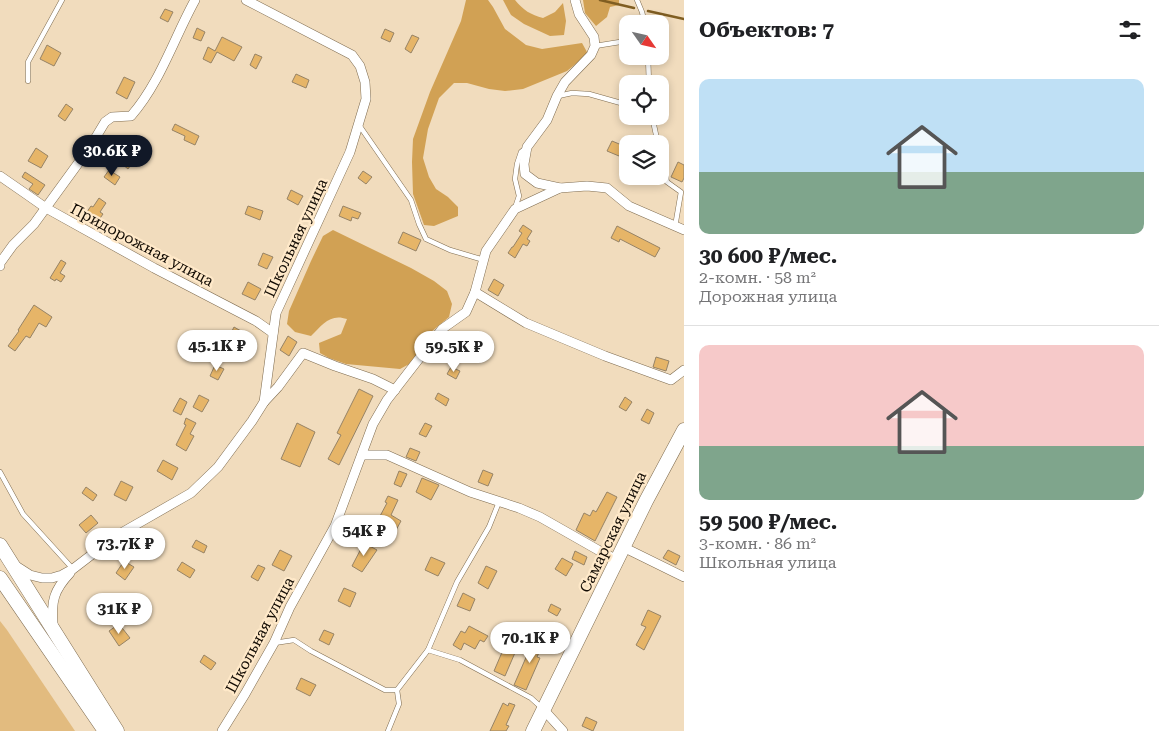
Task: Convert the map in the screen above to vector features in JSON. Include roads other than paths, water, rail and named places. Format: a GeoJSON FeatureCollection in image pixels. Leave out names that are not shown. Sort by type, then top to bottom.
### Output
{"type":"FeatureCollection","features":[{"type":"Feature","properties":{"kind":"main road","name":"Самарская улица"},"geometry":{"type":"LineString","coordinates":[[533,731],[646,501],[684,430]]}},
{"type":"Feature","properties":{"kind":"main road"},"geometry":{"type":"LineString","coordinates":[[0,545],[117,731]]}},
{"type":"Feature","properties":{"kind":"main road"},"geometry":{"type":"LineString","coordinates":[[0,578],[105,731]]}},
{"type":"Feature","properties":{"kind":"street"},"geometry":{"type":"LineString","coordinates":[[0,266],[0,263],[13,245],[34,224],[46,208],[90,147],[105,122],[112,117],[131,116],[140,106],[195,0]]}},
{"type":"Feature","properties":{"kind":"street","name":"Школьная улица"},"geometry":{"type":"LineString","coordinates":[[13,564],[30,574],[42,578],[62,575],[73,569],[116,536],[191,493],[218,467],[264,402],[276,313],[350,152],[366,99],[365,82],[360,66],[352,55],[246,0]]}},
{"type":"Feature","properties":{"kind":"street"},"geometry":{"type":"LineString","coordinates":[[575,0],[579,14],[594,37],[595,46],[591,55],[565,82],[547,120],[527,147],[524,164],[525,174],[537,183],[560,188],[587,186],[607,188],[629,206],[684,230]]}},
{"type":"Feature","properties":{"kind":"street","name":"Придорожная улица"},"geometry":{"type":"LineString","coordinates":[[0,176],[46,208],[274,332]]}},
{"type":"Feature","properties":{"kind":"street"},"geometry":{"type":"LineString","coordinates":[[515,209],[560,188]]}},
{"type":"Feature","properties":{"kind":"street","name":"Школьная улица"},"geometry":{"type":"LineString","coordinates":[[222,731],[274,643],[290,607],[335,526],[374,424],[387,400],[442,329],[466,312],[475,292],[486,251],[515,209]]}},
{"type":"Feature","properties":{"kind":"street"},"geometry":{"type":"LineString","coordinates":[[475,292],[526,323],[605,356],[671,380],[684,370]]}},
{"type":"Feature","properties":{"kind":"street"},"geometry":{"type":"LineString","coordinates":[[264,402],[278,387],[303,353],[373,379],[395,390]]}},
{"type":"Feature","properties":{"kind":"street"},"geometry":{"type":"LineString","coordinates":[[362,455],[387,455],[470,492],[540,517],[598,550],[620,554],[684,577]]}},
{"type":"Feature","properties":{"kind":"street"},"geometry":{"type":"LineString","coordinates":[[53,628],[53,599],[62,582],[73,569]]}},
{"type":"Feature","properties":{"kind":"street"},"geometry":{"type":"LineString","coordinates":[[543,709],[563,731]]}},
{"type":"Feature","properties":{"kind":"lane"},"geometry":{"type":"LineString","coordinates":[[28,81],[28,62],[62,0]]}},
{"type":"Feature","properties":{"kind":"lane"},"geometry":{"type":"LineString","coordinates":[[637,0],[642,15]]}},
{"type":"Feature","properties":{"kind":"lane"},"geometry":{"type":"LineString","coordinates":[[595,46],[619,42]]}},
{"type":"Feature","properties":{"kind":"lane"},"geometry":{"type":"LineString","coordinates":[[557,96],[572,93],[588,94],[619,103]]}},
{"type":"Feature","properties":{"kind":"lane"},"geometry":{"type":"LineString","coordinates":[[359,125],[411,200],[426,239],[450,250],[484,260]]}},
{"type":"Feature","properties":{"kind":"lane"},"geometry":{"type":"LineString","coordinates":[[515,209],[518,196],[515,179],[517,164],[521,152],[527,147]]}},
{"type":"Feature","properties":{"kind":"lane"},"geometry":{"type":"LineString","coordinates":[[669,183],[681,192],[675,227]]}},
{"type":"Feature","properties":{"kind":"lane"},"geometry":{"type":"LineString","coordinates":[[0,472],[23,514],[73,569]]}},
{"type":"Feature","properties":{"kind":"lane"},"geometry":{"type":"LineString","coordinates":[[388,731],[399,704],[397,690],[428,650],[457,582],[489,527],[498,502]]}},
{"type":"Feature","properties":{"kind":"lane"},"geometry":{"type":"LineString","coordinates":[[274,643],[294,640],[384,690],[397,690]]}},
{"type":"Feature","properties":{"kind":"lane"},"geometry":{"type":"LineString","coordinates":[[428,650],[460,660],[531,698],[543,709]]}},
{"type":"Feature","properties":{"kind":"waterway"},"geometry":{"type":"LineString","coordinates":[[600,0],[634,8]]}},
{"type":"Feature","properties":{"kind":"waterway"},"geometry":{"type":"LineString","coordinates":[[648,11],[684,19]]}}]}
